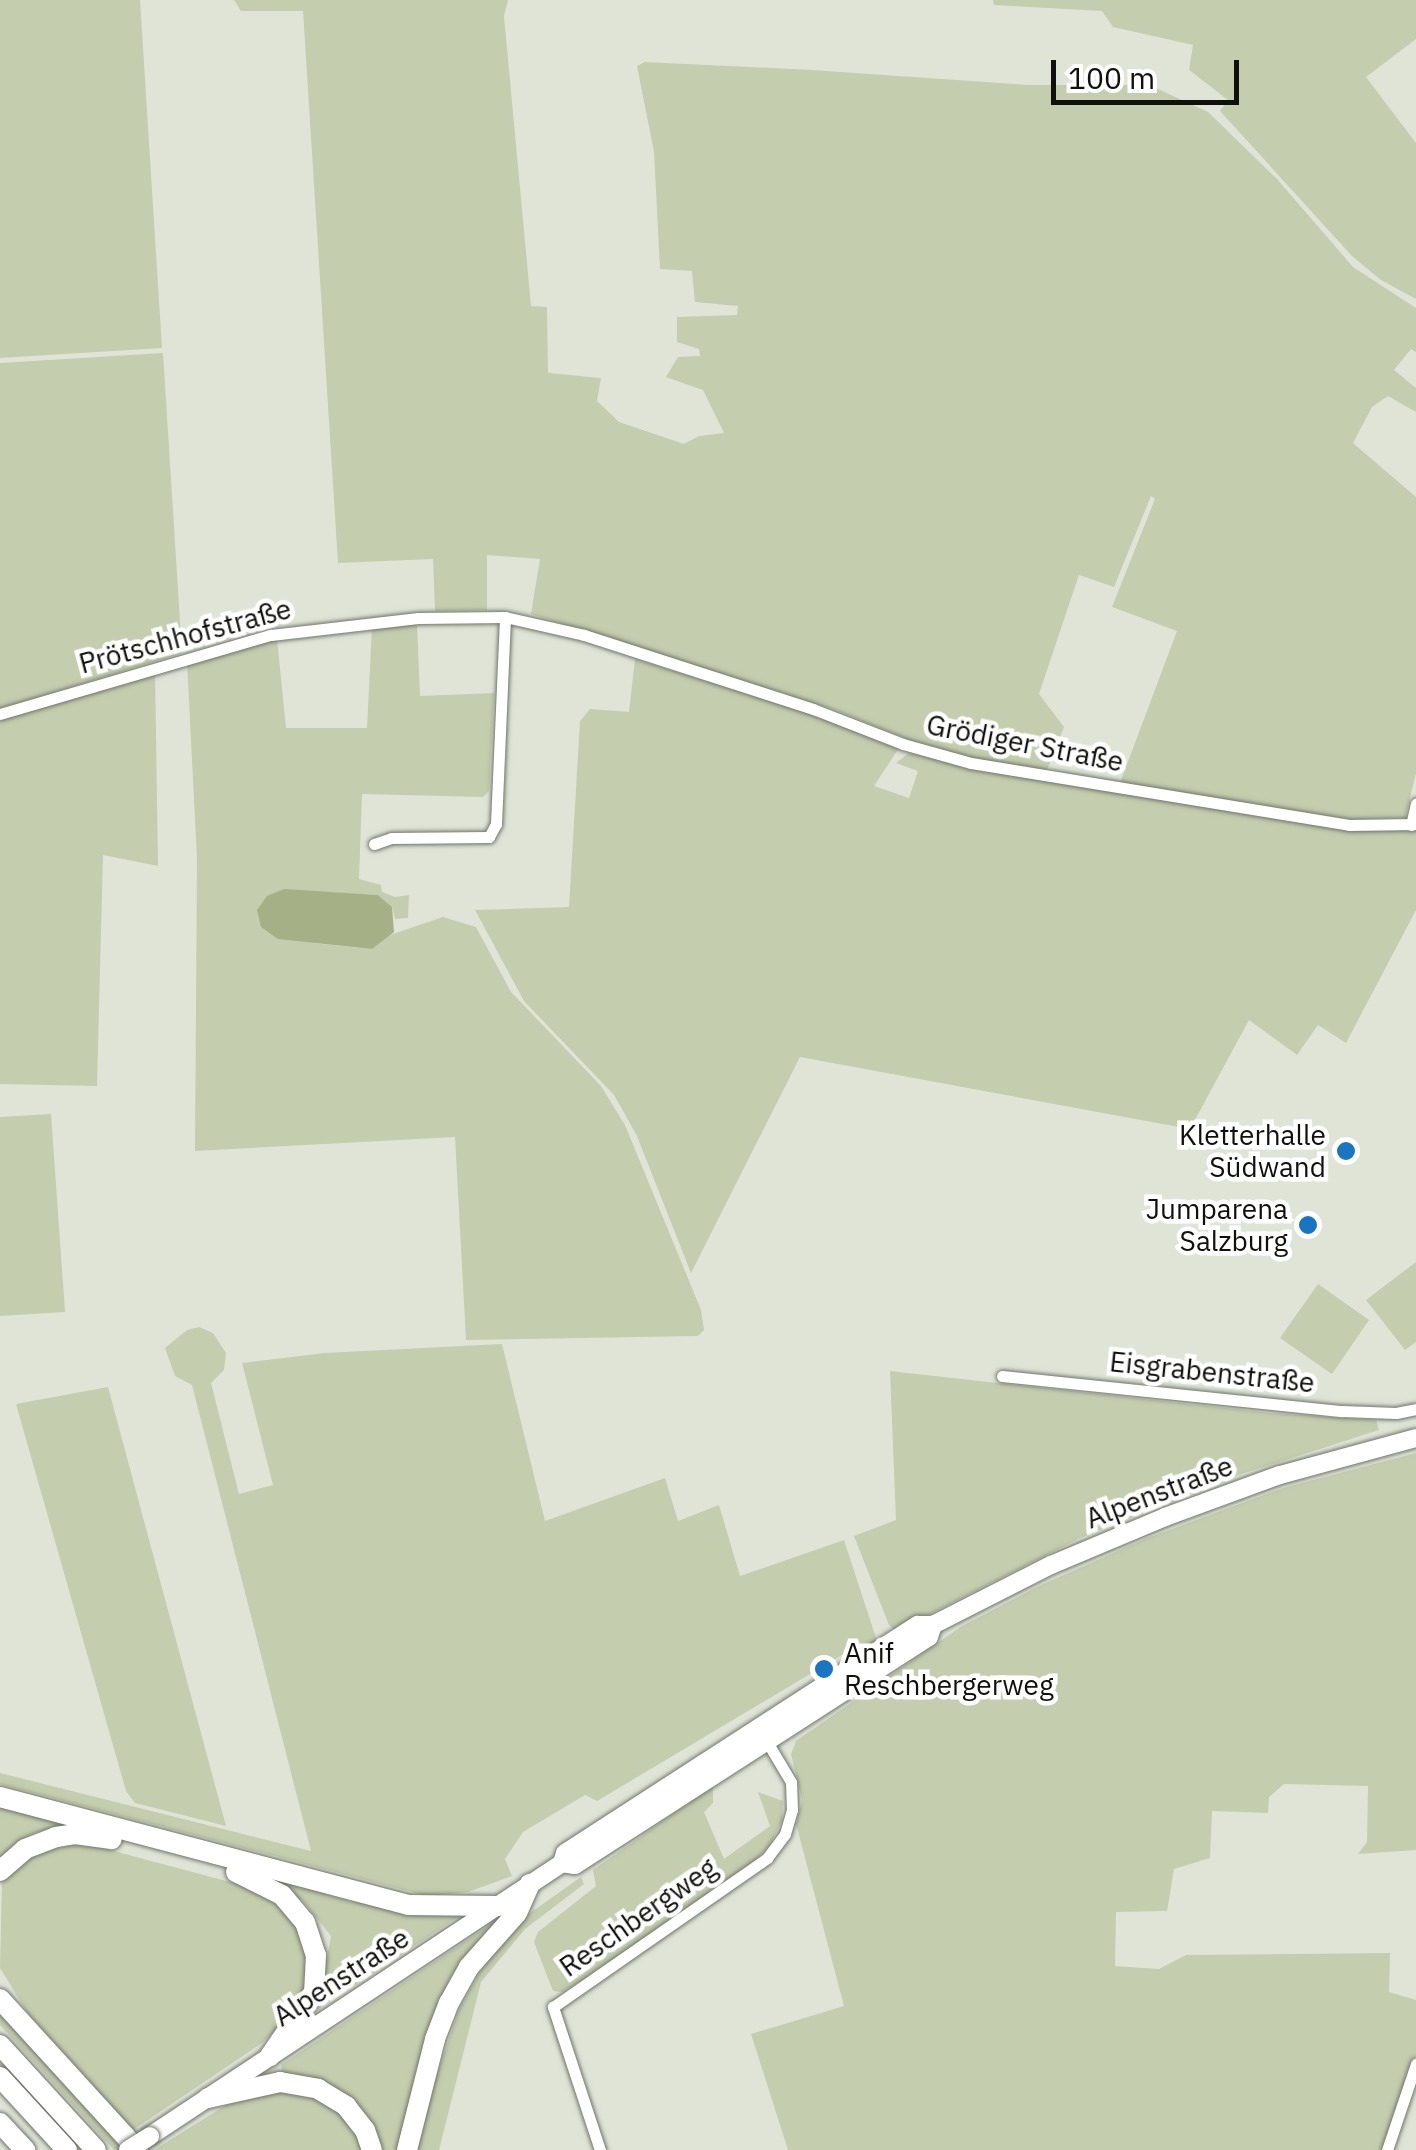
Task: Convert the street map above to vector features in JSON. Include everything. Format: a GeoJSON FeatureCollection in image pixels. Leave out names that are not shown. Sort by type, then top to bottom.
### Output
{"type":"FeatureCollection","features":[{"type":"Feature","properties":{"kind":"highway"},"geometry":{"type":"LineString","coordinates":[[0,1797],[408,1905],[499,1906]]}},
{"type":"Feature","properties":{"kind":"highway"},"geometry":{"type":"LineString","coordinates":[[0,1870],[38,1842],[75,1834],[95,1835],[254,1877],[282,1895],[305,1922],[316,1956],[314,1992],[270,2056]]}},
{"type":"Feature","properties":{"kind":"highway"},"geometry":{"type":"LineString","coordinates":[[407,2150],[435,2039],[450,2003],[469,1967],[517,1913],[530,1884]]}},
{"type":"Feature","properties":{"kind":"highway"},"geometry":{"type":"LineString","coordinates":[[0,1986],[31,2033]]}},
{"type":"Feature","properties":{"kind":"highway"},"geometry":{"type":"LineString","coordinates":[[0,1999],[144,2143]]}},
{"type":"Feature","properties":{"kind":"highway"},"geometry":{"type":"LineString","coordinates":[[0,2045],[96,2150]]}},
{"type":"Feature","properties":{"kind":"highway"},"geometry":{"type":"LineString","coordinates":[[0,2076],[67,2150]]}},
{"type":"Feature","properties":{"kind":"highway"},"geometry":{"type":"LineString","coordinates":[[208,2098],[280,2082],[318,2089],[346,2106],[366,2130],[372,2150]]}},
{"type":"Feature","properties":{"kind":"highway"},"geometry":{"type":"LineString","coordinates":[[0,2123],[24,2150]]}},
{"type":"Feature","properties":{"kind":"main road","name":"Alpenstraße"},"geometry":{"type":"LineString","coordinates":[[562,1864],[565,1853],[918,1625],[934,1625],[1051,1565],[1166,1516],[1280,1475],[1416,1438]]}},
{"type":"Feature","properties":{"kind":"main road","name":"Alpenstraße"},"geometry":{"type":"LineString","coordinates":[[128,2150],[530,1884],[562,1864],[574,1865],[928,1637],[934,1625]]}},
{"type":"Feature","properties":{"kind":"street","name":"Prötschhofstraße"},"geometry":{"type":"LineString","coordinates":[[0,714],[270,634],[418,618],[505,617],[584,635]]}},
{"type":"Feature","properties":{"kind":"street"},"geometry":{"type":"LineString","coordinates":[[374,844],[392,838],[490,837],[496,824],[505,617]]}},
{"type":"Feature","properties":{"kind":"street","name":"Grödiger Straße"},"geometry":{"type":"LineString","coordinates":[[584,635],[813,709],[908,746],[972,763],[1349,825],[1414,824],[1416,804]]}},
{"type":"Feature","properties":{"kind":"street","name":"Eisgrabenstraße"},"geometry":{"type":"LineString","coordinates":[[1002,1376],[1342,1412],[1396,1413],[1416,1409]]}},
{"type":"Feature","properties":{"kind":"street","name":"Reschbergweg"},"geometry":{"type":"LineString","coordinates":[[600,2150],[553,2007],[767,1858],[786,1834],[792,1782],[766,1740]]}},
{"type":"Feature","properties":{"kind":"street"},"geometry":{"type":"LineString","coordinates":[[1388,2150],[1416,2064]]}},
{"type":"Feature","properties":{"kind":"shaded area"},"geometry":{"type":"Polygon","coordinates":[[[0,0],[140,0],[162,348],[0,358],[0,0]]]}},
{"type":"Feature","properties":{"kind":"shaded area"},"geometry":{"type":"Polygon","coordinates":[[[234,0],[508,0],[504,16],[531,306],[547,307],[548,373],[601,378],[597,401],[619,422],[684,444],[699,436],[724,433],[703,390],[666,377],[678,357],[700,356],[699,349],[677,342],[677,317],[737,315],[738,306],[695,302],[692,271],[660,269],[654,152],[637,66],[645,62],[812,70],[1028,85],[1149,85],[1208,112],[1277,179],[1353,267],[1416,308],[1416,352],[1411,349],[1394,370],[1416,388],[1416,412],[1388,396],[1372,407],[1353,443],[1416,497],[1416,773],[1405,818],[1348,819],[1120,783],[1177,631],[1112,607],[1155,499],[1151,496],[1114,587],[1079,575],[1039,694],[1064,727],[1047,770],[976,759],[915,742],[833,709],[531,614],[540,559],[487,555],[487,610],[435,611],[433,559],[338,563],[303,11],[241,11],[234,0]]]}},
{"type":"Feature","properties":{"kind":"shaded area"},"geometry":{"type":"Polygon","coordinates":[[[993,0],[1416,0],[1416,39],[1366,77],[1416,143],[1416,299],[1381,280],[1352,256],[1220,111],[1228,100],[1189,70],[1193,45],[1113,27],[1102,11],[994,5],[993,0]]]}},
{"type":"Feature","properties":{"kind":"shaded area"},"geometry":{"type":"Polygon","coordinates":[[[163,353],[182,653],[0,709],[0,363],[163,353]]]}},
{"type":"Feature","properties":{"kind":"shaded area"},"geometry":{"type":"Polygon","coordinates":[[[417,624],[420,696],[494,693],[489,791],[483,797],[362,794],[359,879],[381,885],[382,892],[395,897],[409,895],[408,918],[395,919],[392,907],[378,895],[327,892],[313,943],[371,949],[390,935],[443,917],[476,927],[511,992],[601,1086],[625,1125],[701,1310],[704,1330],[698,1336],[466,1340],[455,1137],[195,1151],[197,859],[187,661],[277,639],[286,728],[367,728],[372,627],[417,624]]]}},
{"type":"Feature","properties":{"kind":"shaded area"},"geometry":{"type":"Polygon","coordinates":[[[635,659],[820,716],[899,748],[874,786],[909,798],[918,771],[896,763],[909,753],[981,770],[1254,815],[1383,831],[1416,829],[1416,910],[1346,1043],[1318,1025],[1297,1055],[1249,1020],[1190,1129],[800,1057],[691,1273],[637,1136],[614,1095],[524,1001],[475,910],[569,907],[580,721],[590,709],[629,712],[635,659]]]}},
{"type":"Feature","properties":{"kind":"shaded area"},"geometry":{"type":"Polygon","coordinates":[[[155,670],[158,866],[103,855],[97,1086],[0,1084],[0,719],[155,670]]]}},
{"type":"Feature","properties":{"kind":"shaded area"},"geometry":{"type":"Polygon","coordinates":[[[284,889],[378,895],[392,907],[394,932],[372,949],[278,939],[261,927],[257,910],[267,896],[284,889]]]}},
{"type":"Feature","properties":{"kind":"shaded area"},"geometry":{"type":"Polygon","coordinates":[[[51,1114],[65,1312],[0,1316],[0,1117],[51,1114]]]}},
{"type":"Feature","properties":{"kind":"shaded area"},"geometry":{"type":"Polygon","coordinates":[[[1416,1262],[1416,1342],[1405,1350],[1366,1300],[1416,1262]]]}},
{"type":"Feature","properties":{"kind":"shaded area"},"geometry":{"type":"Polygon","coordinates":[[[1318,1284],[1369,1320],[1332,1374],[1280,1338],[1318,1284]]]}},
{"type":"Feature","properties":{"kind":"shaded area"},"geometry":{"type":"Polygon","coordinates":[[[199,1327],[213,1333],[226,1353],[224,1370],[211,1383],[239,1494],[273,1485],[242,1363],[325,1353],[502,1344],[545,1521],[665,1478],[678,1521],[719,1505],[740,1576],[844,1540],[877,1641],[857,1646],[597,1801],[585,1795],[523,1832],[505,1859],[512,1876],[468,1892],[427,1896],[0,1784],[0,1773],[311,1851],[192,1385],[175,1376],[165,1348],[187,1330],[199,1327]]]}},
{"type":"Feature","properties":{"kind":"shaded area"},"geometry":{"type":"Polygon","coordinates":[[[890,1371],[1270,1413],[1376,1420],[1379,1430],[1229,1478],[1080,1538],[896,1631],[889,1625],[854,1536],[896,1520],[890,1371]]]}},
{"type":"Feature","properties":{"kind":"shaded area"},"geometry":{"type":"Polygon","coordinates":[[[108,1387],[226,1826],[135,1803],[126,1791],[16,1404],[108,1387]]]}},
{"type":"Feature","properties":{"kind":"shaded area"},"geometry":{"type":"Polygon","coordinates":[[[1416,1453],[1416,1850],[1358,1854],[1367,1842],[1368,1786],[1284,1784],[1269,1797],[1268,1813],[1212,1811],[1210,1858],[1174,1869],[1167,1911],[1116,1912],[1115,1966],[1159,1969],[1186,1955],[1390,1953],[1389,1992],[1416,2000],[1416,2055],[1382,2150],[788,2150],[751,2034],[844,2006],[796,1824],[802,1800],[791,1754],[796,1741],[962,1626],[1039,1586],[1145,1539],[1283,1488],[1416,1453]]]}},
{"type":"Feature","properties":{"kind":"shaded area"},"geometry":{"type":"Polygon","coordinates":[[[713,1786],[713,1803],[704,1812],[724,1859],[770,1826],[758,1792],[783,1801],[782,1820],[770,1845],[750,1866],[581,1981],[562,1992],[553,1991],[534,1942],[538,1932],[596,1886],[593,1870],[713,1786]]]}},
{"type":"Feature","properties":{"kind":"shaded area"},"geometry":{"type":"Polygon","coordinates":[[[0,1807],[84,1827],[36,1832],[15,1843],[0,1860],[0,1807]]]}},
{"type":"Feature","properties":{"kind":"shaded area"},"geometry":{"type":"Polygon","coordinates":[[[84,1843],[256,1889],[294,1919],[310,1959],[307,1986],[287,2019],[262,2043],[133,2130],[27,2012],[0,1968],[2,1882],[20,1861],[41,1851],[84,1843]]]}},
{"type":"Feature","properties":{"kind":"shaded area"},"geometry":{"type":"Polygon","coordinates":[[[271,1876],[351,1902],[461,1915],[309,2015],[322,1985],[331,1936],[303,1901],[269,1880],[271,1876]]]}},
{"type":"Feature","properties":{"kind":"shaded area"},"geometry":{"type":"Polygon","coordinates":[[[581,1877],[584,1884],[525,1929],[481,1982],[439,2150],[418,2150],[425,2109],[459,2010],[491,1952],[523,1918],[581,1877]]]}},
{"type":"Feature","properties":{"kind":"shaded area"},"geometry":{"type":"Polygon","coordinates":[[[500,1918],[474,1952],[399,2150],[379,2150],[372,2127],[282,2074],[281,2065],[500,1918]]]}},
{"type":"Feature","properties":{"kind":"shaded area"},"geometry":{"type":"Polygon","coordinates":[[[0,2006],[132,2150],[114,2150],[0,2025],[0,2006]]]}},
{"type":"Feature","properties":{"kind":"shaded area"},"geometry":{"type":"Polygon","coordinates":[[[292,2091],[329,2103],[348,2121],[364,2150],[154,2150],[234,2100],[263,2092],[292,2091]]]}},
{"type":"Feature","properties":{"kind":"place","name":"Kletterhalle Südwand"},"geometry":{"type":"Point","coordinates":[1346,1151]}},
{"type":"Feature","properties":{"kind":"place","name":"Jumparena Salzburg"},"geometry":{"type":"Point","coordinates":[1308,1225]}},
{"type":"Feature","properties":{"kind":"place","name":"Anif Reschbergerweg"},"geometry":{"type":"Point","coordinates":[824,1669]}}]}
